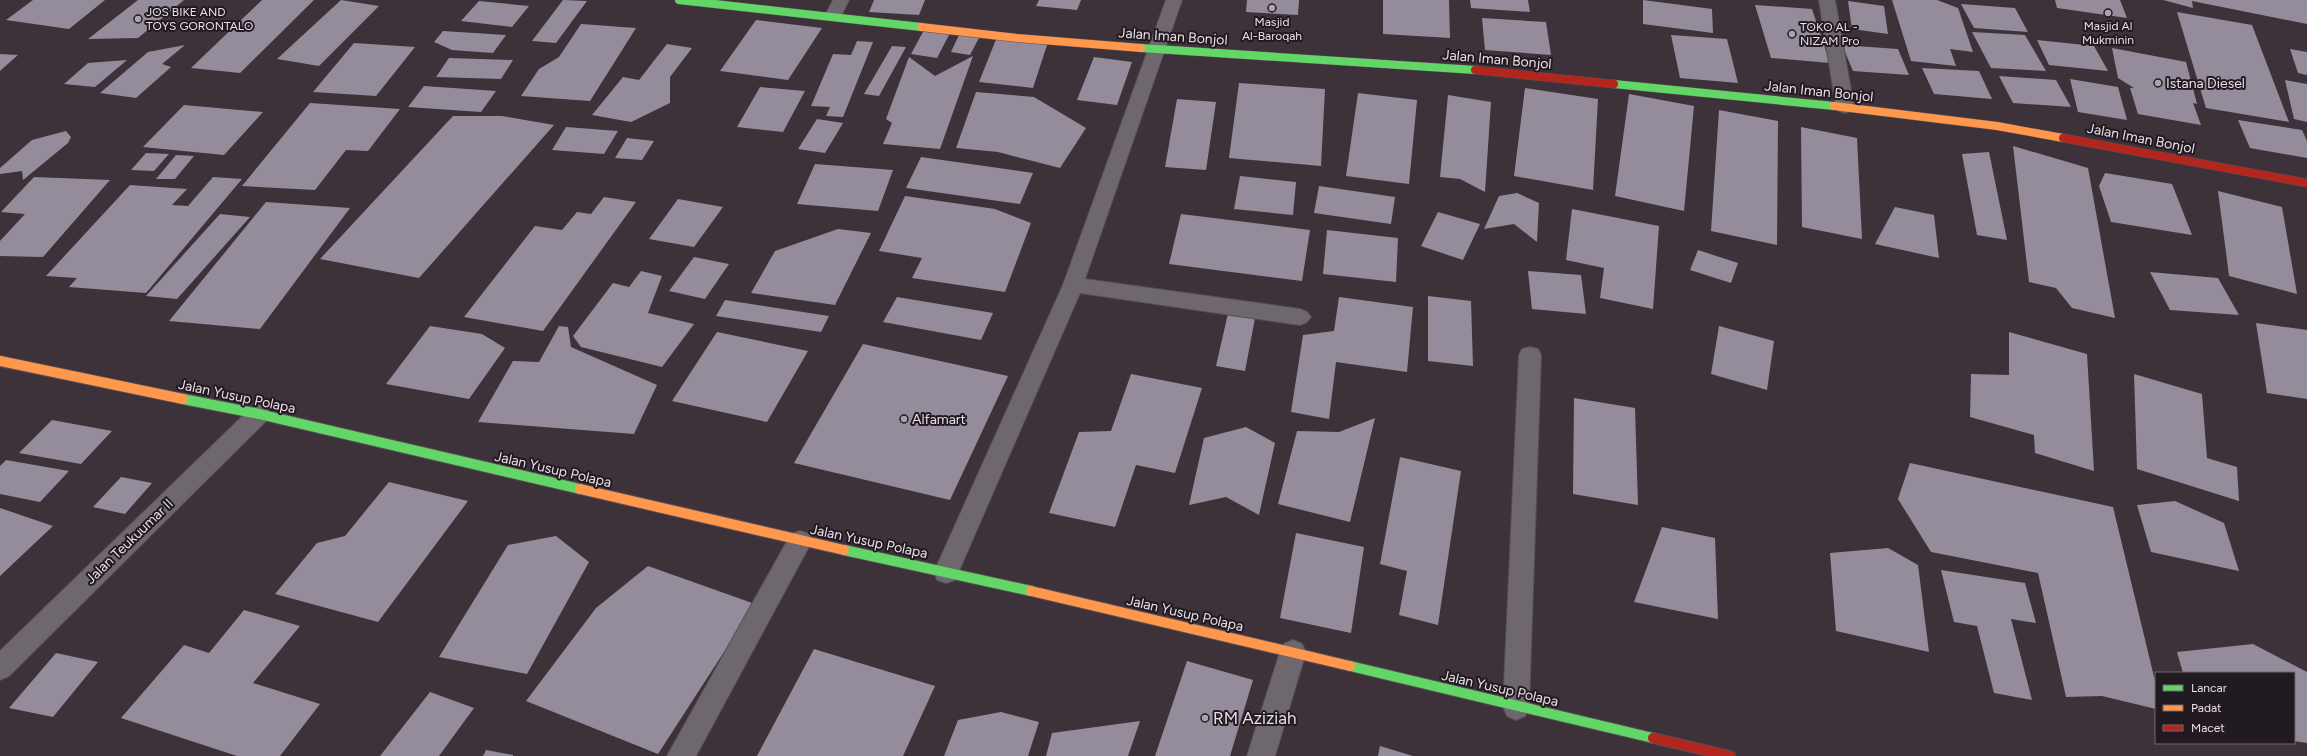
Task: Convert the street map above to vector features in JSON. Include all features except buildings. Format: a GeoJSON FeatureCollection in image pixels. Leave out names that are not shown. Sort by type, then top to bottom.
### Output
{"type":"FeatureCollection","features":[{"type":"Feature","properties":{"kind":"street","name":"Jalan Iman Bonjol"},"geometry":{"type":"LineString","coordinates":[[680,0],[833,16],[1017,38],[1155,50],[1442,67],[1845,107],[1997,126],[2307,183]]}},
{"type":"Feature","properties":{"kind":"street"},"geometry":{"type":"LineString","coordinates":[[833,16],[841,0]]}},
{"type":"Feature","properties":{"kind":"street"},"geometry":{"type":"LineString","coordinates":[[946,572],[1073,285],[1155,50],[1174,0]]}},
{"type":"Feature","properties":{"kind":"street"},"geometry":{"type":"LineString","coordinates":[[1827,0],[1845,107]]}},
{"type":"Feature","properties":{"kind":"street"},"geometry":{"type":"LineString","coordinates":[[1073,285],[1300,317]]}},
{"type":"Feature","properties":{"kind":"street"},"geometry":{"type":"LineString","coordinates":[[1516,706],[1530,355]]}},
{"type":"Feature","properties":{"kind":"street","name":"Jalan Yusup Polapa"},"geometry":{"type":"LineString","coordinates":[[0,361],[259,414],[800,541],[946,572],[1293,652],[1730,756]]}},
{"type":"Feature","properties":{"kind":"street","name":"Jalan Teukuumar II"},"geometry":{"type":"LineString","coordinates":[[0,668],[259,414]]}},
{"type":"Feature","properties":{"kind":"street"},"geometry":{"type":"LineString","coordinates":[[681,756],[800,541]]}},
{"type":"Feature","properties":{"kind":"street"},"geometry":{"type":"LineString","coordinates":[[1261,756],[1293,652]]}},
{"type":"Feature","properties":{"kind":"traffic: fast"},"geometry":{"type":"LineString","coordinates":[[679,0],[921,27]]}},
{"type":"Feature","properties":{"kind":"traffic: fast"},"geometry":{"type":"LineString","coordinates":[[1141,48],[1475,70]]}},
{"type":"Feature","properties":{"kind":"traffic: fast"},"geometry":{"type":"LineString","coordinates":[[1614,84],[1834,106]]}},
{"type":"Feature","properties":{"kind":"traffic: fast"},"geometry":{"type":"LineString","coordinates":[[183,399],[259,414],[580,489]]}},
{"type":"Feature","properties":{"kind":"traffic: fast"},"geometry":{"type":"LineString","coordinates":[[844,550],[1031,591]]}},
{"type":"Feature","properties":{"kind":"traffic: fast"},"geometry":{"type":"LineString","coordinates":[[1350,666],[1653,738]]}},
{"type":"Feature","properties":{"kind":"traffic: slow"},"geometry":{"type":"LineString","coordinates":[[921,27],[1017,38],[1141,48]]}},
{"type":"Feature","properties":{"kind":"traffic: slow"},"geometry":{"type":"LineString","coordinates":[[1834,106],[1997,126],[2063,138]]}},
{"type":"Feature","properties":{"kind":"traffic: slow"},"geometry":{"type":"LineString","coordinates":[[0,361],[183,399]]}},
{"type":"Feature","properties":{"kind":"traffic: slow"},"geometry":{"type":"LineString","coordinates":[[580,489],[844,550]]}},
{"type":"Feature","properties":{"kind":"traffic: slow"},"geometry":{"type":"LineString","coordinates":[[1031,591],[1350,666]]}},
{"type":"Feature","properties":{"kind":"traffic: jam"},"geometry":{"type":"LineString","coordinates":[[1475,70],[1614,84]]}},
{"type":"Feature","properties":{"kind":"traffic: jam"},"geometry":{"type":"LineString","coordinates":[[2063,138],[2307,183]]}},
{"type":"Feature","properties":{"kind":"traffic: jam"},"geometry":{"type":"LineString","coordinates":[[1653,738],[1730,756]]}},
{"type":"Feature","properties":{"kind":"place","name":"Masjid Al-Baroqah"},"geometry":{"type":"Point","coordinates":[1272,8]}},
{"type":"Feature","properties":{"kind":"place","name":"Masjid Al Mukminin"},"geometry":{"type":"Point","coordinates":[2108,13]}},
{"type":"Feature","properties":{"kind":"place","name":"JOS BIKE AND TOYS GORONTALO"},"geometry":{"type":"Point","coordinates":[138,19]}},
{"type":"Feature","properties":{"kind":"place","name":"TOKO AL - NIZAM Pro"},"geometry":{"type":"Point","coordinates":[1792,34]}},
{"type":"Feature","properties":{"kind":"place","name":"Istana Diesel"},"geometry":{"type":"Point","coordinates":[2158,83]}},
{"type":"Feature","properties":{"kind":"place","name":"Alfamart"},"geometry":{"type":"Point","coordinates":[904,419]}},
{"type":"Feature","properties":{"kind":"place","name":"RM Aziziah"},"geometry":{"type":"Point","coordinates":[1205,718]}}]}
